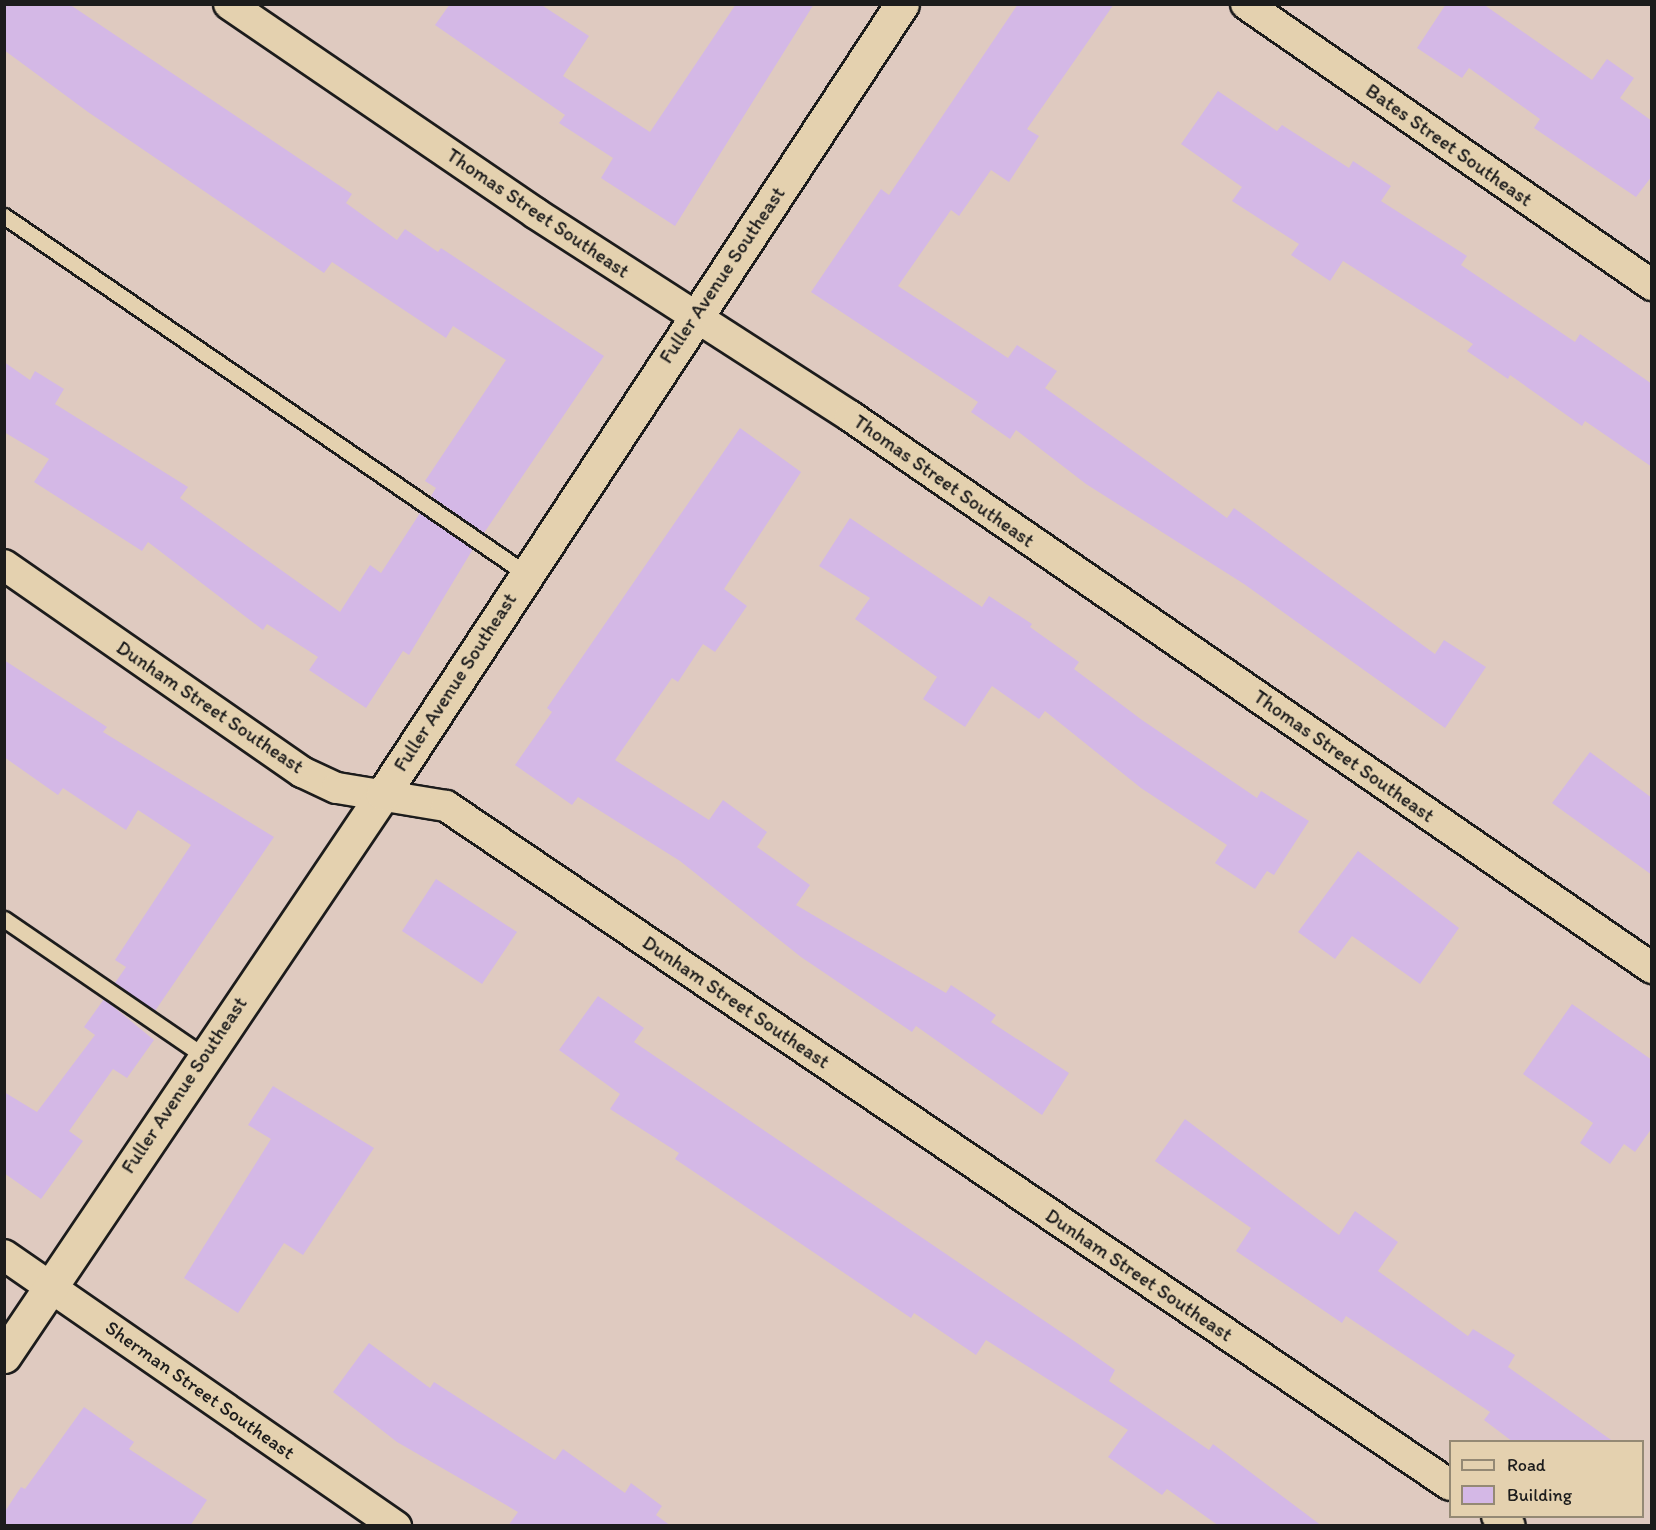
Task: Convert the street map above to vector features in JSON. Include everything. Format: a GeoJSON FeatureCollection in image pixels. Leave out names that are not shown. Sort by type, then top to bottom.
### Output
{"type":"FeatureCollection","features":[{"type":"Feature","properties":{"kind":"main road","name":"Fuller Avenue Southeast"},"geometry":{"type":"LineString","coordinates":[[4,1356],[204,1056],[383,794],[525,573],[902,4]]}},
{"type":"Feature","properties":{"kind":"street","name":"Thomas Street Southeast"},"geometry":{"type":"LineString","coordinates":[[229,4],[694,316],[850,416],[1652,968]]}},
{"type":"Feature","properties":{"kind":"street","name":"Bates Street Southeast"},"geometry":{"type":"LineString","coordinates":[[1246,4],[1652,285]]}},
{"type":"Feature","properties":{"kind":"street","name":"Dunham Street Southeast"},"geometry":{"type":"LineString","coordinates":[[4,565],[302,772],[336,788],[446,806],[1449,1484]]}},
{"type":"Feature","properties":{"kind":"street","name":"Sherman Street Southeast"},"geometry":{"type":"LineString","coordinates":[[4,1255],[396,1526]]}},
{"type":"Feature","properties":{"kind":"lane"},"geometry":{"type":"LineString","coordinates":[[4,216],[525,573]]}},
{"type":"Feature","properties":{"kind":"lane"},"geometry":{"type":"LineString","coordinates":[[4,919],[204,1056]]}},
{"type":"Feature","properties":{"kind":"building"},"geometry":{"type":"Polygon","coordinates":[[[4,4],[69,4],[352,194],[346,203],[397,240],[405,229],[438,252],[441,248],[604,356],[484,533],[431,496],[436,488],[425,481],[506,360],[453,326],[446,338],[332,262],[324,273],[88,112],[4,50],[4,4]]]}},
{"type":"Feature","properties":{"kind":"building"},"geometry":{"type":"Polygon","coordinates":[[[450,4],[540,4],[589,36],[563,76],[650,132],[736,4],[814,4],[675,226],[601,178],[613,158],[559,123],[565,115],[435,25],[450,4]]]}},
{"type":"Feature","properties":{"kind":"building"},"geometry":{"type":"Polygon","coordinates":[[[1018,4],[1114,4],[1027,129],[1039,136],[1009,182],[991,170],[959,216],[951,210],[898,286],[1008,358],[1017,345],[1057,371],[1045,388],[1227,518],[1234,508],[1435,654],[1444,640],[1486,667],[1445,728],[1244,584],[1086,484],[1016,430],[1010,439],[971,412],[978,402],[811,292],[881,189],[889,195],[1018,4]]]}},
{"type":"Feature","properties":{"kind":"building"},"geometry":{"type":"Polygon","coordinates":[[[1446,4],[1483,4],[1592,80],[1607,59],[1634,78],[1620,98],[1652,121],[1652,176],[1636,197],[1534,128],[1540,119],[1469,68],[1462,78],[1417,48],[1446,4]]]}},
{"type":"Feature","properties":{"kind":"building"},"geometry":{"type":"Polygon","coordinates":[[[1218,91],[1277,131],[1282,125],[1349,168],[1353,161],[1391,186],[1381,201],[1467,256],[1461,265],[1575,342],[1580,334],[1652,384],[1652,467],[1585,421],[1582,426],[1510,375],[1508,379],[1467,351],[1473,344],[1343,261],[1330,281],[1291,255],[1299,244],[1232,201],[1242,187],[1181,144],[1218,91]]]}},
{"type":"Feature","properties":{"kind":"building"},"geometry":{"type":"Polygon","coordinates":[[[4,362],[30,380],[35,371],[64,389],[55,404],[188,487],[180,498],[340,612],[370,565],[381,573],[420,513],[473,549],[409,655],[403,651],[366,708],[309,670],[318,657],[267,624],[263,630],[148,542],[142,551],[34,482],[49,459],[4,432],[4,362]]]}},
{"type":"Feature","properties":{"kind":"building"},"geometry":{"type":"Polygon","coordinates":[[[740,428],[801,472],[724,589],[747,606],[715,652],[703,644],[678,682],[672,678],[615,760],[709,820],[723,800],[767,832],[757,847],[810,885],[796,905],[946,993],[951,985],[996,1015],[991,1022],[1069,1073],[1042,1115],[916,1026],[912,1032],[801,957],[680,861],[578,797],[572,805],[515,765],[552,712],[547,708],[740,428]]]}},
{"type":"Feature","properties":{"kind":"building"},"geometry":{"type":"Polygon","coordinates":[[[850,518],[982,607],[989,596],[1032,624],[1030,627],[1079,662],[1074,669],[1142,720],[1257,798],[1261,791],[1309,821],[1274,875],[1267,871],[1255,889],[1215,863],[1227,845],[1141,788],[1045,711],[1039,719],[992,686],[965,727],[923,699],[937,677],[855,619],[870,598],[819,566],[850,518]]]}},
{"type":"Feature","properties":{"kind":"building"},"geometry":{"type":"Polygon","coordinates":[[[4,660],[107,727],[103,732],[274,837],[155,1011],[115,983],[126,967],[115,960],[191,845],[138,810],[126,830],[63,788],[58,795],[4,757],[4,660]]]}},
{"type":"Feature","properties":{"kind":"building"},"geometry":{"type":"Polygon","coordinates":[[[1590,752],[1652,798],[1652,875],[1552,803],[1590,752]]]}},
{"type":"Feature","properties":{"kind":"building"},"geometry":{"type":"Polygon","coordinates":[[[1358,851],[1459,928],[1420,984],[1352,936],[1335,959],[1298,932],[1358,851]]]}},
{"type":"Feature","properties":{"kind":"building"},"geometry":{"type":"Polygon","coordinates":[[[436,879],[517,932],[482,984],[402,931],[436,879]]]}},
{"type":"Feature","properties":{"kind":"building"},"geometry":{"type":"Polygon","coordinates":[[[598,996],[644,1028],[634,1042],[1077,1343],[1115,1370],[1109,1381],[1209,1450],[1213,1444],[1322,1526],[1219,1526],[1167,1489],[1162,1495],[1108,1457],[1128,1430],[986,1340],[976,1355],[914,1313],[911,1318],[675,1159],[679,1153],[610,1109],[620,1094],[559,1050],[598,996]]]}},
{"type":"Feature","properties":{"kind":"building"},"geometry":{"type":"Polygon","coordinates":[[[104,999],[154,1040],[127,1078],[113,1069],[69,1131],[83,1141],[41,1199],[4,1173],[4,1092],[37,1112],[95,1035],[84,1027],[104,999]]]}},
{"type":"Feature","properties":{"kind":"building"},"geometry":{"type":"Polygon","coordinates":[[[1572,1004],[1652,1060],[1652,1128],[1635,1152],[1624,1144],[1610,1164],[1580,1143],[1593,1123],[1523,1074],[1572,1004]]]}},
{"type":"Feature","properties":{"kind":"building"},"geometry":{"type":"Polygon","coordinates":[[[273,1086],[374,1148],[303,1255],[284,1243],[238,1313],[184,1278],[271,1139],[248,1125],[273,1086]]]}},
{"type":"Feature","properties":{"kind":"building"},"geometry":{"type":"Polygon","coordinates":[[[1185,1119],[1339,1235],[1355,1211],[1398,1242],[1378,1271],[1468,1336],[1473,1329],[1515,1355],[1508,1367],[1611,1440],[1510,1440],[1484,1420],[1490,1412],[1346,1316],[1342,1323],[1236,1251],[1251,1228],[1155,1161],[1185,1119]]]}},
{"type":"Feature","properties":{"kind":"building"},"geometry":{"type":"Polygon","coordinates":[[[369,1343],[430,1388],[434,1382],[555,1460],[563,1449],[625,1493],[631,1483],[662,1506],[656,1515],[671,1526],[508,1526],[518,1512],[397,1442],[333,1392],[369,1343]]]}},
{"type":"Feature","properties":{"kind":"building"},"geometry":{"type":"Polygon","coordinates":[[[84,1407],[134,1442],[129,1449],[207,1500],[190,1526],[4,1526],[4,1513],[21,1487],[25,1489],[84,1407]]]}}]}
